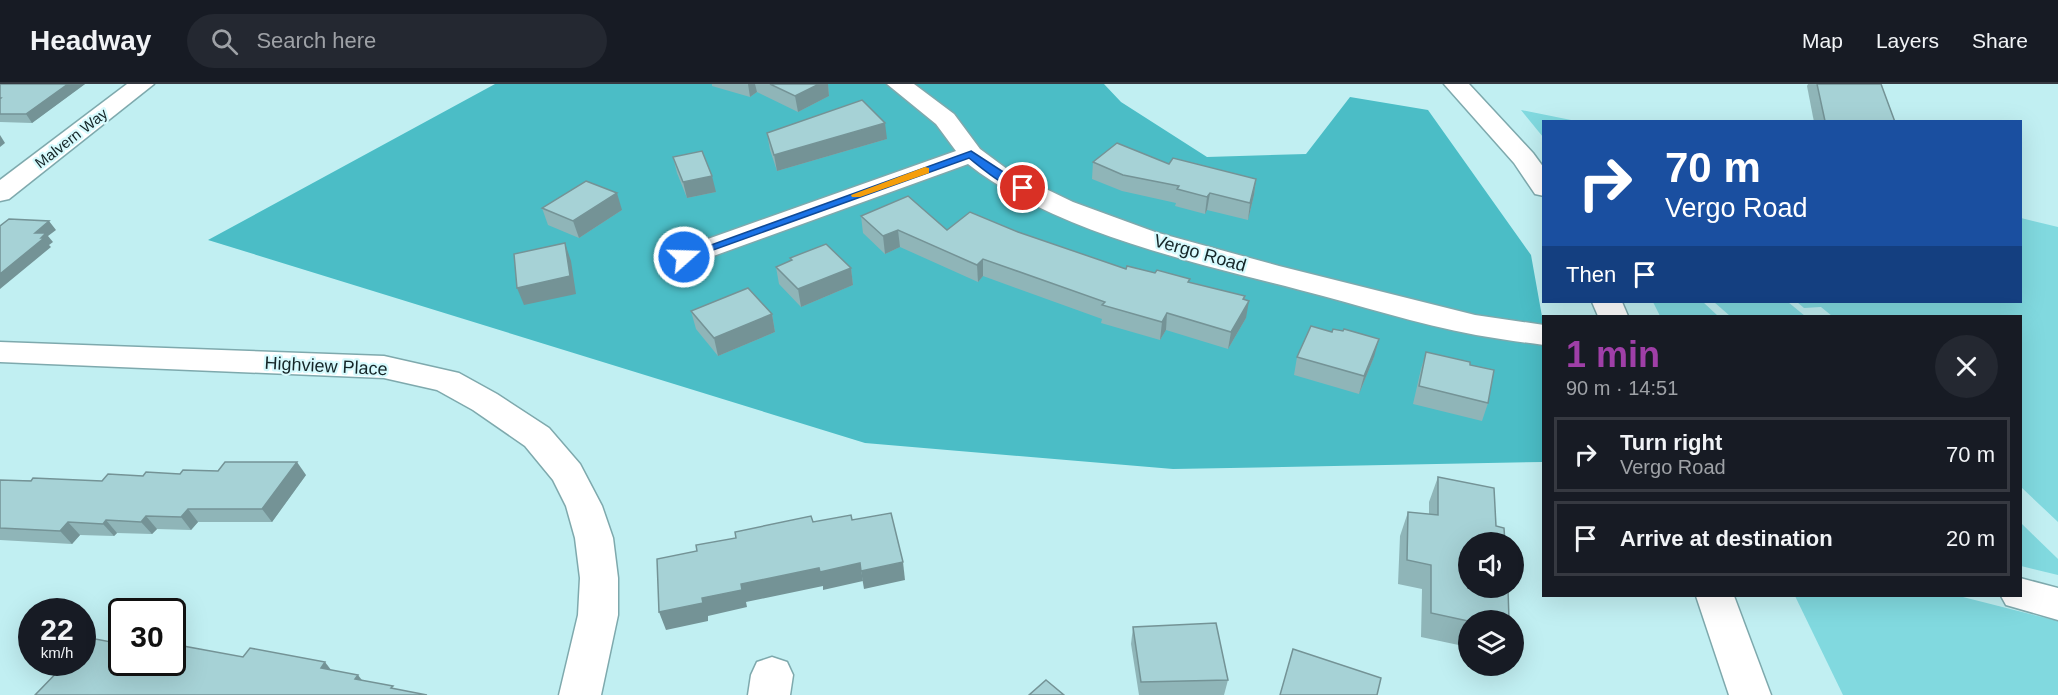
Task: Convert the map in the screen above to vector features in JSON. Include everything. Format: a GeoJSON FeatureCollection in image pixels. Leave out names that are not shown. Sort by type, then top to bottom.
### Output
{"type":"FeatureCollection","features":[{"type":"Feature","properties":{"kind":"street","name":"Malvern Way"},"geometry":{"type":"LineString","coordinates":[[0,193],[142,84]]}},
{"type":"Feature","properties":{"kind":"street","name":"Vergo Road"},"geometry":{"type":"LineString","coordinates":[[899,84],[945,120],[971,154],[1002,178],[1063,208],[1145,238],[1411,310],[1475,325],[1542,335]]}},
{"type":"Feature","properties":{"kind":"street"},"geometry":{"type":"LineString","coordinates":[[1456,84],[1524,158],[1542,185]]}},
{"type":"Feature","properties":{"kind":"street"},"geometry":{"type":"LineString","coordinates":[[684,257],[971,154]]}},
{"type":"Feature","properties":{"kind":"street","name":"Highview Place"},"geometry":{"type":"LineString","coordinates":[[0,352],[384,367],[447,381],[494,407],[537,437],[567,473],[584,506],[594,537],[600,578],[598,615],[580,695]]}},
{"type":"Feature","properties":{"kind":"street"},"geometry":{"type":"LineString","coordinates":[[2022,595],[2058,604]]}},
{"type":"Feature","properties":{"kind":"street"},"geometry":{"type":"LineString","coordinates":[[1714,597],[1749,695]]}},
{"type":"Feature","properties":{"kind":"shaded area"},"geometry":{"type":"Polygon","coordinates":[[[495,84],[1104,84],[1121,102],[1207,157],[1306,154],[1350,97],[1428,110],[1531,255],[1542,316],[1542,462],[1173,469],[865,443],[208,240],[495,84]]]}},
{"type":"Feature","properties":{"kind":"shaded area"},"geometry":{"type":"Polygon","coordinates":[[[1521,110],[1571,120],[1542,120],[1542,136],[1521,110]]]}},
{"type":"Feature","properties":{"kind":"shaded area"},"geometry":{"type":"Polygon","coordinates":[[[2022,218],[2058,227],[2058,522],[2022,488],[2022,315],[1831,315],[1821,307],[1804,308],[1798,303],[2022,303],[2022,218]]]}},
{"type":"Feature","properties":{"kind":"shaded area"},"geometry":{"type":"Polygon","coordinates":[[[1654,303],[1704,303],[1717,315],[1660,315],[1654,303]]]}},
{"type":"Feature","properties":{"kind":"shaded area"},"geometry":{"type":"Polygon","coordinates":[[[1715,303],[1789,303],[1804,315],[1729,315],[1715,303]]]}},
{"type":"Feature","properties":{"kind":"shaded area"},"geometry":{"type":"Polygon","coordinates":[[[2022,524],[2058,559],[2058,575],[2022,566],[2022,524]]]}},
{"type":"Feature","properties":{"kind":"shaded area"},"geometry":{"type":"Polygon","coordinates":[[[1795,597],[1963,597],[2058,621],[2058,695],[1843,695],[1795,597]]]}},
{"type":"Feature","properties":{"kind":"building"},"geometry":{"type":"Polygon","coordinates":[[[0,84],[68,84],[26,114],[0,114],[0,84]]]}},
{"type":"Feature","properties":{"kind":"building"},"geometry":{"type":"Polygon","coordinates":[[[770,84],[819,84],[795,96],[770,84]]]}},
{"type":"Feature","properties":{"kind":"building"},"geometry":{"type":"Polygon","coordinates":[[[1817,84],[1881,84],[1894,120],[1825,120],[1817,84]]]}},
{"type":"Feature","properties":{"kind":"building"},"geometry":{"type":"Polygon","coordinates":[[[862,100],[885,123],[774,155],[767,133],[862,100]]]}},
{"type":"Feature","properties":{"kind":"building"},"geometry":{"type":"Polygon","coordinates":[[[1117,143],[1169,164],[1173,158],[1256,179],[1250,203],[1210,193],[1207,197],[1177,189],[1179,186],[1123,175],[1093,162],[1117,143]]]}},
{"type":"Feature","properties":{"kind":"building"},"geometry":{"type":"Polygon","coordinates":[[[702,151],[712,176],[683,182],[673,157],[702,151]]]}},
{"type":"Feature","properties":{"kind":"building"},"geometry":{"type":"Polygon","coordinates":[[[586,181],[617,193],[573,221],[542,208],[586,181]]]}},
{"type":"Feature","properties":{"kind":"building"},"geometry":{"type":"Polygon","coordinates":[[[908,196],[947,230],[970,212],[1018,232],[1126,269],[1127,266],[1155,273],[1157,270],[1190,279],[1188,282],[1245,296],[1243,299],[1249,301],[1231,332],[1167,313],[1162,322],[1102,305],[1105,302],[983,259],[977,265],[898,230],[883,236],[861,216],[908,196]]]}},
{"type":"Feature","properties":{"kind":"building"},"geometry":{"type":"Polygon","coordinates":[[[9,219],[49,221],[35,233],[46,233],[41,238],[44,238],[0,274],[0,226],[9,219]]]}},
{"type":"Feature","properties":{"kind":"building"},"geometry":{"type":"Polygon","coordinates":[[[565,243],[570,276],[517,288],[514,254],[565,243]]]}},
{"type":"Feature","properties":{"kind":"building"},"geometry":{"type":"Polygon","coordinates":[[[826,244],[851,268],[798,289],[776,267],[792,260],[790,258],[826,244]]]}},
{"type":"Feature","properties":{"kind":"building"},"geometry":{"type":"Polygon","coordinates":[[[748,288],[772,314],[714,338],[691,311],[748,288]]]}},
{"type":"Feature","properties":{"kind":"building"},"geometry":{"type":"Polygon","coordinates":[[[1311,326],[1332,332],[1333,329],[1343,331],[1344,329],[1379,339],[1364,376],[1297,357],[1311,326]]]}},
{"type":"Feature","properties":{"kind":"building"},"geometry":{"type":"Polygon","coordinates":[[[1426,352],[1494,370],[1488,403],[1419,386],[1426,352]]]}},
{"type":"Feature","properties":{"kind":"building"},"geometry":{"type":"Polygon","coordinates":[[[225,462],[297,462],[262,509],[188,509],[181,517],[146,516],[141,522],[106,520],[103,524],[68,522],[60,531],[0,528],[0,480],[31,481],[33,478],[102,481],[108,474],[143,476],[146,472],[180,474],[183,470],[218,471],[225,462]]]}},
{"type":"Feature","properties":{"kind":"building"},"geometry":{"type":"Polygon","coordinates":[[[1438,477],[1494,488],[1496,526],[1504,528],[1504,532],[1458,532],[1458,598],[1508,598],[1509,610],[1458,610],[1458,619],[1431,613],[1431,565],[1407,560],[1408,512],[1438,515],[1438,477]]]}},
{"type":"Feature","properties":{"kind":"building"},"geometry":{"type":"Polygon","coordinates":[[[891,513],[903,562],[861,571],[860,563],[820,572],[819,568],[741,584],[742,590],[702,598],[703,603],[659,612],[657,559],[697,551],[696,545],[736,538],[735,532],[811,516],[813,522],[851,515],[852,520],[891,513]]]}},
{"type":"Feature","properties":{"kind":"building"},"geometry":{"type":"Polygon","coordinates":[[[1216,623],[1228,680],[1141,682],[1133,627],[1216,623]]]}},
{"type":"Feature","properties":{"kind":"building"},"geometry":{"type":"Polygon","coordinates":[[[96,639],[108,641],[108,676],[186,676],[186,647],[243,657],[250,648],[325,662],[321,668],[358,675],[355,679],[427,695],[35,695],[53,676],[96,676],[96,639]]]}},
{"type":"Feature","properties":{"kind":"building"},"geometry":{"type":"Polygon","coordinates":[[[1293,649],[1381,678],[1377,695],[1280,695],[1293,649]]]}},
{"type":"Feature","properties":{"kind":"building"},"geometry":{"type":"Polygon","coordinates":[[[1046,680],[1064,695],[1029,695],[1046,680]]]}},
{"type":"Feature","properties":{"kind":"slow traffic"},"geometry":{"type":"LineString","coordinates":[[856,195],[925,171]]}},
{"type":"Feature","properties":{"kind":"route"},"geometry":{"type":"LineString","coordinates":[[684,257],[971,154],[1002,178],[1023,188]]}}]}
